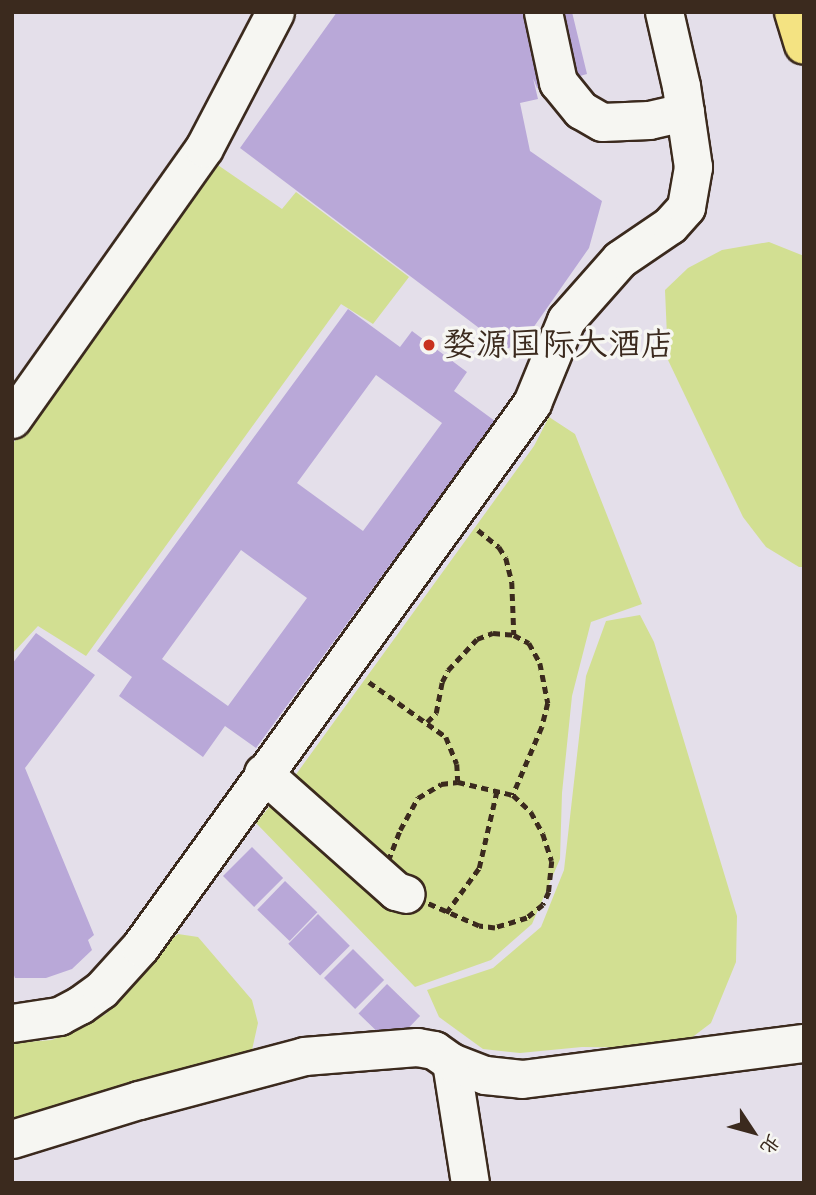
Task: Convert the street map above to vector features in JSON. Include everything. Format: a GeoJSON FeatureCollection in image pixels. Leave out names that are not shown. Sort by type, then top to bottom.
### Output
{"type":"FeatureCollection","features":[{"type":"Feature","properties":{"kind":"main road"},"geometry":{"type":"LineString","coordinates":[[794,12],[804,45]]}},
{"type":"Feature","properties":{"kind":"street"},"geometry":{"type":"LineString","coordinates":[[12,419],[204,148],[275,12]]}},
{"type":"Feature","properties":{"kind":"street"},"geometry":{"type":"LineString","coordinates":[[543,12],[558,82],[582,110],[602,122],[649,120],[685,112]]}},
{"type":"Feature","properties":{"kind":"street"},"geometry":{"type":"LineString","coordinates":[[12,1023],[59,1016],[101,990],[140,947],[532,403],[566,320],[620,259],[670,225],[686,206],[693,167],[685,112],[664,12]]}},
{"type":"Feature","properties":{"kind":"street"},"geometry":{"type":"LineString","coordinates":[[263,774],[396,891],[406,894]]}},
{"type":"Feature","properties":{"kind":"street"},"geometry":{"type":"LineString","coordinates":[[12,1139],[139,1100],[304,1056],[417,1047],[434,1050],[451,1062],[485,1075],[522,1079],[804,1043]]}},
{"type":"Feature","properties":{"kind":"street"},"geometry":{"type":"LineString","coordinates":[[451,1062],[470,1183]]}},
{"type":"Feature","properties":{"kind":"path"},"geometry":{"type":"LineString","coordinates":[[453,511],[499,547],[506,558],[512,582],[514,635]]}},
{"type":"Feature","properties":{"kind":"path"},"geometry":{"type":"LineString","coordinates":[[427,722],[436,713],[442,682],[458,657],[477,639],[494,633],[514,635],[529,643],[540,663],[548,703],[542,727],[513,796]]}},
{"type":"Feature","properties":{"kind":"path"},"geometry":{"type":"LineString","coordinates":[[343,663],[446,737],[457,764],[458,782]]}},
{"type":"Feature","properties":{"kind":"path"},"geometry":{"type":"LineString","coordinates":[[458,782],[497,790],[513,796],[531,812],[552,861],[549,892],[543,905],[527,918],[495,928],[479,926],[406,894],[387,873],[400,830],[418,798],[441,784],[458,782]]}},
{"type":"Feature","properties":{"kind":"path"},"geometry":{"type":"LineString","coordinates":[[446,913],[479,868],[497,790]]}},
{"type":"Feature","properties":{"kind":"green space"},"geometry":{"type":"Polygon","coordinates":[[[212,161],[282,209],[296,192],[409,277],[373,324],[341,304],[86,656],[38,626],[12,654],[12,445],[212,161]]]}},
{"type":"Feature","properties":{"kind":"green space"},"geometry":{"type":"Polygon","coordinates":[[[769,242],[804,256],[804,567],[799,567],[766,547],[743,517],[668,360],[665,290],[688,268],[722,250],[769,242]]]}},
{"type":"Feature","properties":{"kind":"green space"},"geometry":{"type":"Polygon","coordinates":[[[549,417],[575,434],[642,604],[591,622],[572,696],[562,793],[560,859],[532,924],[491,960],[415,987],[256,823],[297,773],[534,446],[549,417]]]}},
{"type":"Feature","properties":{"kind":"green space"},"geometry":{"type":"Polygon","coordinates":[[[640,615],[654,642],[737,916],[736,962],[711,1023],[678,1048],[582,1047],[520,1053],[483,1049],[439,1017],[427,990],[493,968],[541,927],[564,870],[586,676],[606,621],[640,615]]]}},
{"type":"Feature","properties":{"kind":"green space"},"geometry":{"type":"Polygon","coordinates":[[[178,934],[198,937],[252,1000],[258,1023],[252,1050],[12,1121],[12,1043],[52,1040],[106,1014],[152,954],[178,934]]]}},
{"type":"Feature","properties":{"kind":"building"},"geometry":{"type":"Polygon","coordinates":[[[337,12],[572,12],[587,74],[537,88],[533,78],[538,99],[520,103],[530,151],[602,201],[589,248],[526,338],[507,349],[240,148],[337,12]]]}},
{"type":"Feature","properties":{"kind":"building"},"geometry":{"type":"Polygon","coordinates":[[[348,309],[400,347],[412,331],[467,372],[454,391],[495,421],[256,748],[225,726],[203,757],[119,696],[132,677],[97,651],[348,309]],[[376,375],[297,483],[363,531],[442,423],[376,375]],[[241,550],[162,659],[228,706],[307,598],[241,550]]]}},
{"type":"Feature","properties":{"kind":"building"},"geometry":{"type":"Polygon","coordinates":[[[36,633],[95,675],[25,768],[94,935],[88,940],[92,950],[72,969],[46,978],[15,978],[12,970],[12,664],[36,633]]]}},
{"type":"Feature","properties":{"kind":"building"},"geometry":{"type":"Polygon","coordinates":[[[252,847],[283,878],[254,907],[223,876],[252,847]]]}},
{"type":"Feature","properties":{"kind":"building"},"geometry":{"type":"Polygon","coordinates":[[[285,881],[317,912],[290,941],[257,910],[285,881]]]}},
{"type":"Feature","properties":{"kind":"building"},"geometry":{"type":"Polygon","coordinates":[[[318,914],[350,946],[320,976],[288,944],[318,914]]]}},
{"type":"Feature","properties":{"kind":"building"},"geometry":{"type":"Polygon","coordinates":[[[353,949],[384,980],[355,1009],[324,978],[353,949]]]}},
{"type":"Feature","properties":{"kind":"building"},"geometry":{"type":"Polygon","coordinates":[[[387,984],[420,1016],[392,1045],[359,1013],[387,984]]]}},
{"type":"Feature","properties":{"kind":"place","name":"婺源国际大酒店"},"geometry":{"type":"Point","coordinates":[429,345]}}]}
